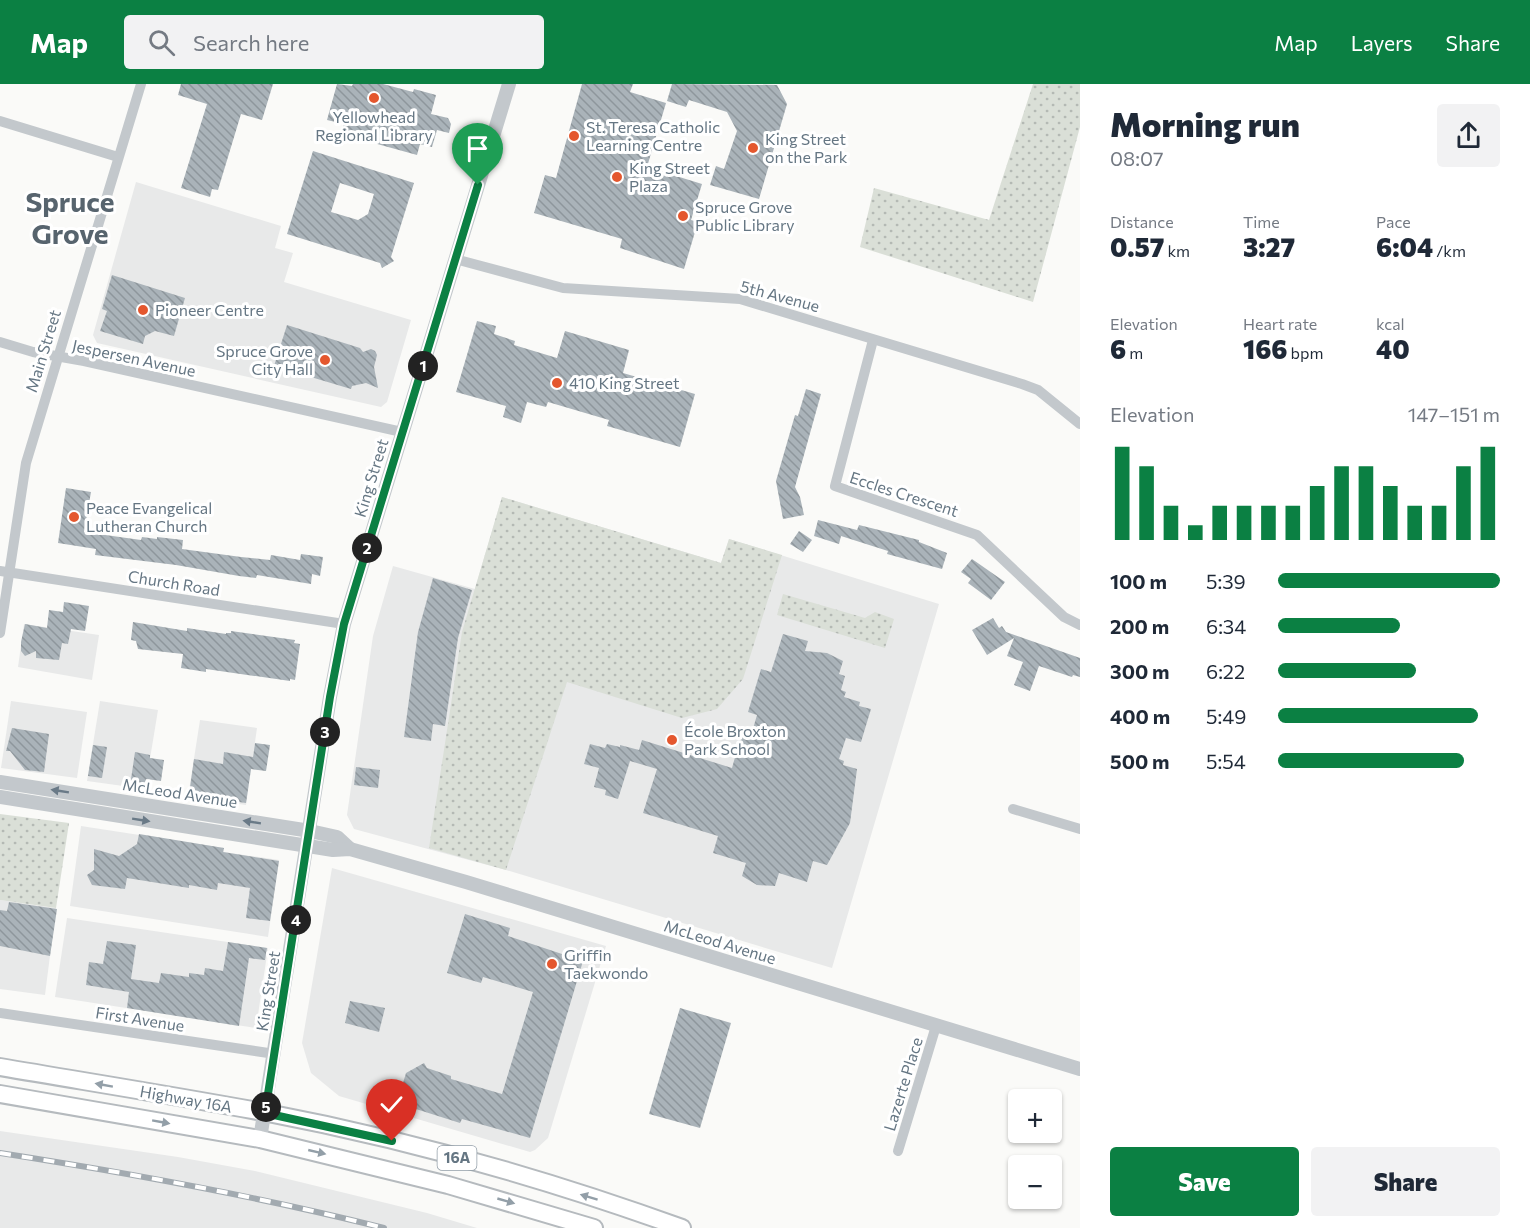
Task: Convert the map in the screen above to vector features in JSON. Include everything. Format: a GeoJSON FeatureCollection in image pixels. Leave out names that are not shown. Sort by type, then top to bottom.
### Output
{"type":"FeatureCollection","features":[{"type":"Feature","properties":{"kind":"main road","name":"Highway 16A"},"geometry":{"type":"LineString","coordinates":[[0,1067],[265,1113],[457,1158],[682,1228]]}},
{"type":"Feature","properties":{"kind":"main road","name":"Highway 16A"},"geometry":{"type":"LineString","coordinates":[[0,1094],[260,1139],[448,1185],[594,1228]]}},
{"type":"Feature","properties":{"kind":"street","name":"Main Street"},"geometry":{"type":"LineString","coordinates":[[0,633],[5,572],[26,463],[141,84]]}},
{"type":"Feature","properties":{"kind":"street","name":"King Street"},"geometry":{"type":"LineString","coordinates":[[260,1139],[330,697],[344,624],[508,84]]}},
{"type":"Feature","properties":{"kind":"street"},"geometry":{"type":"LineString","coordinates":[[0,121],[118,157]]}},
{"type":"Feature","properties":{"kind":"street","name":"5th Avenue"},"geometry":{"type":"LineString","coordinates":[[455,259],[563,288],[740,299],[1038,390],[1080,424]]}},
{"type":"Feature","properties":{"kind":"street","name":"Eccles Crescent"},"geometry":{"type":"LineString","coordinates":[[873,340],[835,486],[977,535],[1064,617],[1080,625]]}},
{"type":"Feature","properties":{"kind":"street","name":"Jespersen Avenue"},"geometry":{"type":"LineString","coordinates":[[0,342],[57,357],[402,432]]}},
{"type":"Feature","properties":{"kind":"street","name":"Church Road"},"geometry":{"type":"LineString","coordinates":[[5,572],[344,624]]}},
{"type":"Feature","properties":{"kind":"street","name":"McLeod Avenue"},"geometry":{"type":"LineString","coordinates":[[0,782],[310,831],[337,837],[350,849]]}},
{"type":"Feature","properties":{"kind":"street","name":"McLeod Avenue"},"geometry":{"type":"LineString","coordinates":[[0,797],[333,850],[350,849],[466,882],[1080,1069]]}},
{"type":"Feature","properties":{"kind":"street"},"geometry":{"type":"LineString","coordinates":[[1013,809],[1080,829]]}},
{"type":"Feature","properties":{"kind":"street","name":"First Avenue"},"geometry":{"type":"LineString","coordinates":[[0,1013],[275,1054]]}},
{"type":"Feature","properties":{"kind":"street","name":"Lazerte Place"},"geometry":{"type":"LineString","coordinates":[[898,1151],[936,1026]]}},
{"type":"Feature","properties":{"kind":"shaded area"},"geometry":{"type":"Polygon","coordinates":[[[1033,84],[1080,84],[1080,127],[1033,302],[860,247],[874,188],[989,220],[1033,84]]]}},
{"type":"Feature","properties":{"kind":"shaded area"},"geometry":{"type":"Polygon","coordinates":[[[136,182],[281,226],[275,248],[293,253],[284,282],[411,320],[387,402],[381,407],[97,343],[93,335],[136,182]]]}},
{"type":"Feature","properties":{"kind":"shaded area","name":"École Broxton Park School"},"geometry":{"type":"Polygon","coordinates":[[[502,497],[721,563],[729,539],[939,604],[832,968],[506,870],[354,829],[347,815],[373,636],[393,566],[475,589],[502,497]]]}},
{"type":"Feature","properties":{"kind":"shaded area"},"geometry":{"type":"Polygon","coordinates":[[[502,497],[721,563],[729,539],[782,555],[743,679],[717,709],[682,718],[567,682],[506,870],[429,848],[462,632],[502,497]]]}},
{"type":"Feature","properties":{"kind":"shaded area"},"geometry":{"type":"Polygon","coordinates":[[[783,594],[865,618],[875,612],[894,619],[885,648],[777,615],[783,594]]]}},
{"type":"Feature","properties":{"kind":"shaded area"},"geometry":{"type":"Polygon","coordinates":[[[24,624],[99,635],[92,680],[18,667],[24,624]]]}},
{"type":"Feature","properties":{"kind":"shaded area"},"geometry":{"type":"Polygon","coordinates":[[[11,701],[87,712],[77,778],[1,768],[11,701]]]}},
{"type":"Feature","properties":{"kind":"shaded area"},"geometry":{"type":"Polygon","coordinates":[[[100,701],[158,710],[145,789],[87,781],[100,701]]]}},
{"type":"Feature","properties":{"kind":"shaded area"},"geometry":{"type":"Polygon","coordinates":[[[200,720],[257,728],[246,805],[188,797],[200,720]]]}},
{"type":"Feature","properties":{"kind":"shaded area"},"geometry":{"type":"Polygon","coordinates":[[[0,814],[69,823],[56,908],[0,900],[0,814]]]}},
{"type":"Feature","properties":{"kind":"shaded area"},"geometry":{"type":"Polygon","coordinates":[[[81,826],[224,848],[224,852],[279,860],[268,937],[70,906],[81,826]]]}},
{"type":"Feature","properties":{"kind":"shaded area"},"geometry":{"type":"Polygon","coordinates":[[[332,868],[606,946],[548,1138],[535,1150],[530,1152],[339,1096],[311,1073],[302,1043],[332,868]]]}},
{"type":"Feature","properties":{"kind":"shaded area"},"geometry":{"type":"Polygon","coordinates":[[[0,900],[56,908],[45,995],[0,989],[0,900]]]}},
{"type":"Feature","properties":{"kind":"shaded area"},"geometry":{"type":"Polygon","coordinates":[[[67,918],[268,948],[256,1028],[55,997],[67,918]]]}},
{"type":"Feature","properties":{"kind":"shaded area"},"geometry":{"type":"Polygon","coordinates":[[[0,1131],[178,1157],[255,1171],[427,1213],[477,1228],[0,1228],[0,1131]]]}},
{"type":"Feature","properties":{"kind":"building"},"geometry":{"type":"Polygon","coordinates":[[[181,84],[273,84],[262,120],[241,114],[218,190],[212,189],[210,197],[181,188],[207,104],[178,95],[181,84]]]}},
{"type":"Feature","properties":{"kind":"building","name":"Yellowhead Regional Library"},"geometry":{"type":"Polygon","coordinates":[[[337,84],[352,86],[353,84],[383,84],[436,95],[431,114],[448,118],[451,124],[449,133],[437,130],[432,147],[420,144],[417,155],[341,134],[344,124],[327,120],[337,84]]]}},
{"type":"Feature","properties":{"kind":"building","name":"King Street Plaza"},"geometry":{"type":"Polygon","coordinates":[[[582,84],[633,84],[630,92],[666,103],[647,167],[702,184],[691,220],[698,222],[684,269],[620,248],[622,239],[534,213],[545,175],[556,178],[582,84]]]}},
{"type":"Feature","properties":{"kind":"building","name":"King Street on the Park"},"geometry":{"type":"Polygon","coordinates":[[[672,84],[777,85],[787,104],[759,199],[710,185],[716,166],[724,169],[737,131],[727,112],[689,100],[686,107],[667,101],[672,84]]]}},
{"type":"Feature","properties":{"kind":"building"},"geometry":{"type":"Polygon","coordinates":[[[313,151],[414,183],[391,257],[394,261],[382,268],[380,263],[287,234],[313,151]],[[340,183],[331,212],[358,220],[368,214],[374,194],[340,183]]]}},
{"type":"Feature","properties":{"kind":"building","name":"Pioneer Centre"},"geometry":{"type":"Polygon","coordinates":[[[112,275],[185,298],[174,336],[155,331],[145,336],[143,344],[100,331],[107,311],[102,309],[112,275]]]}},
{"type":"Feature","properties":{"kind":"building","name":"410 King Street"},"geometry":{"type":"Polygon","coordinates":[[[477,321],[496,326],[494,334],[515,341],[514,345],[557,358],[565,331],[629,350],[623,373],[695,394],[680,447],[607,426],[609,420],[548,402],[546,407],[527,402],[521,423],[503,417],[506,406],[456,392],[477,321]]]}},
{"type":"Feature","properties":{"kind":"building","name":"Spruce Grove City Hall"},"geometry":{"type":"Polygon","coordinates":[[[287,325],[360,348],[363,352],[371,349],[375,351],[377,355],[374,367],[378,388],[366,383],[352,386],[351,389],[274,366],[287,325]]]}},
{"type":"Feature","properties":{"kind":"building"},"geometry":{"type":"Polygon","coordinates":[[[806,389],[821,394],[795,487],[804,515],[783,519],[776,481],[795,415],[798,416],[806,389]]]}},
{"type":"Feature","properties":{"kind":"building"},"geometry":{"type":"Polygon","coordinates":[[[66,488],[91,492],[84,532],[141,540],[142,537],[157,539],[157,537],[183,540],[182,549],[241,557],[270,560],[271,555],[300,560],[301,554],[323,557],[320,576],[312,574],[311,584],[257,575],[256,578],[239,576],[95,555],[96,549],[58,543],[66,488]]]}},
{"type":"Feature","properties":{"kind":"building"},"geometry":{"type":"Polygon","coordinates":[[[818,520],[857,530],[859,525],[919,540],[919,542],[947,553],[942,569],[887,554],[888,551],[841,536],[839,544],[814,536],[818,520]]]}},
{"type":"Feature","properties":{"kind":"building"},"geometry":{"type":"Polygon","coordinates":[[[799,531],[812,540],[803,552],[790,544],[799,531]]]}},
{"type":"Feature","properties":{"kind":"building"},"geometry":{"type":"Polygon","coordinates":[[[972,559],[1005,582],[991,600],[968,583],[971,579],[961,572],[972,559]]]}},
{"type":"Feature","properties":{"kind":"building"},"geometry":{"type":"Polygon","coordinates":[[[433,578],[472,590],[458,638],[445,726],[433,724],[431,741],[404,737],[418,632],[433,578]]]}},
{"type":"Feature","properties":{"kind":"building"},"geometry":{"type":"Polygon","coordinates":[[[64,602],[89,606],[85,631],[71,629],[68,644],[62,643],[59,660],[36,658],[36,651],[25,656],[21,651],[21,642],[25,624],[47,628],[49,610],[63,612],[64,602]]]}},
{"type":"Feature","properties":{"kind":"building"},"geometry":{"type":"Polygon","coordinates":[[[993,618],[999,628],[1002,626],[1006,632],[1080,658],[1080,677],[1073,675],[1072,677],[1039,666],[1030,691],[1014,685],[1023,662],[1007,656],[1014,638],[987,655],[972,630],[993,618]]]}},
{"type":"Feature","properties":{"kind":"building"},"geometry":{"type":"Polygon","coordinates":[[[133,622],[187,631],[187,628],[226,634],[231,631],[295,640],[294,643],[300,644],[295,680],[181,668],[183,654],[138,649],[136,641],[131,640],[133,622]]]}},
{"type":"Feature","properties":{"kind":"building"},"geometry":{"type":"Polygon","coordinates":[[[783,634],[808,641],[805,651],[827,653],[843,661],[839,674],[845,676],[841,690],[846,692],[844,697],[860,702],[859,706],[871,709],[861,742],[846,738],[839,759],[844,761],[843,765],[857,769],[850,823],[827,865],[813,861],[807,882],[779,873],[775,886],[757,885],[742,876],[746,863],[713,853],[718,836],[643,813],[657,769],[630,761],[618,799],[605,795],[606,790],[594,787],[599,768],[584,764],[590,744],[605,748],[607,744],[620,747],[620,745],[639,750],[642,740],[732,768],[741,736],[750,739],[757,715],[748,712],[761,669],[771,672],[783,634]]]}},
{"type":"Feature","properties":{"kind":"building"},"geometry":{"type":"Polygon","coordinates":[[[12,728],[49,734],[44,772],[25,770],[10,751],[6,751],[12,728]]]}},
{"type":"Feature","properties":{"kind":"building"},"geometry":{"type":"Polygon","coordinates":[[[255,743],[270,745],[266,771],[251,769],[246,803],[189,795],[194,759],[223,764],[224,752],[253,757],[255,743]]]}},
{"type":"Feature","properties":{"kind":"building"},"geometry":{"type":"Polygon","coordinates":[[[93,745],[107,747],[102,778],[88,776],[93,745]]]}},
{"type":"Feature","properties":{"kind":"building"},"geometry":{"type":"Polygon","coordinates":[[[135,752],[164,760],[161,781],[146,779],[144,788],[130,786],[135,752]]]}},
{"type":"Feature","properties":{"kind":"building"},"geometry":{"type":"Polygon","coordinates":[[[356,767],[380,770],[378,788],[354,785],[356,767]]]}},
{"type":"Feature","properties":{"kind":"building"},"geometry":{"type":"Polygon","coordinates":[[[139,834],[224,848],[223,852],[279,861],[270,921],[246,918],[250,888],[218,883],[217,890],[189,885],[189,888],[127,878],[125,889],[92,885],[87,875],[94,870],[94,849],[119,856],[137,844],[139,834]]]}},
{"type":"Feature","properties":{"kind":"building"},"geometry":{"type":"Polygon","coordinates":[[[9,902],[57,909],[50,956],[0,946],[0,910],[7,911],[9,902]]]}},
{"type":"Feature","properties":{"kind":"building"},"geometry":{"type":"Polygon","coordinates":[[[465,914],[510,928],[508,936],[583,961],[530,1138],[462,1119],[460,1123],[397,1103],[406,1073],[424,1063],[427,1068],[451,1076],[451,1079],[502,1094],[533,992],[483,977],[481,983],[447,973],[465,914]]]}},
{"type":"Feature","properties":{"kind":"building"},"geometry":{"type":"Polygon","coordinates":[[[107,941],[136,945],[131,979],[159,983],[161,973],[189,977],[189,973],[204,975],[205,968],[223,971],[228,942],[267,948],[265,960],[249,958],[239,1026],[127,1008],[129,992],[86,985],[89,962],[103,964],[107,941]]]}},
{"type":"Feature","properties":{"kind":"building"},"geometry":{"type":"Polygon","coordinates":[[[350,1001],[385,1008],[379,1032],[345,1023],[350,1001]]]}},
{"type":"Feature","properties":{"kind":"building"},"geometry":{"type":"Polygon","coordinates":[[[680,1008],[731,1023],[700,1128],[649,1114],[680,1008]]]}},
{"type":"Feature","properties":{"kind":"railway"},"geometry":{"type":"LineString","coordinates":[[0,1153],[193,1186],[384,1228]]}},
{"type":"Feature","properties":{"kind":"place","name":"Yellowhead Regional Library"},"geometry":{"type":"Point","coordinates":[374,98]}},
{"type":"Feature","properties":{"kind":"place","name":"St. Teresa Catholic Learning Centre"},"geometry":{"type":"Point","coordinates":[574,136]}},
{"type":"Feature","properties":{"kind":"place","name":"King Street on the Park"},"geometry":{"type":"Point","coordinates":[753,148]}},
{"type":"Feature","properties":{"kind":"place","name":"King Street Plaza"},"geometry":{"type":"Point","coordinates":[617,177]}},
{"type":"Feature","properties":{"kind":"place","name":"Spruce Grove Public Library"},"geometry":{"type":"Point","coordinates":[683,216]}},
{"type":"Feature","properties":{"kind":"place","name":"Pioneer Centre"},"geometry":{"type":"Point","coordinates":[143,310]}},
{"type":"Feature","properties":{"kind":"place","name":"Spruce Grove City Hall"},"geometry":{"type":"Point","coordinates":[325,360]}},
{"type":"Feature","properties":{"kind":"place","name":"410 King Street"},"geometry":{"type":"Point","coordinates":[557,383]}},
{"type":"Feature","properties":{"kind":"place","name":"Peace Evangelical Lutheran Church"},"geometry":{"type":"Point","coordinates":[74,517]}},
{"type":"Feature","properties":{"kind":"place","name":"École Broxton Park School"},"geometry":{"type":"Point","coordinates":[672,740]}},
{"type":"Feature","properties":{"kind":"place","name":"Griffin Taekwondo"},"geometry":{"type":"Point","coordinates":[552,964]}},
{"type":"Feature","properties":{"kind":"district","name":"Spruce Grove"},"geometry":{"type":"Point","coordinates":[70,218]}},
{"type":"Feature","properties":{"kind":"route"},"geometry":{"type":"LineString","coordinates":[[392,1141],[265,1113],[330,697],[344,624],[478,185]]}}]}
